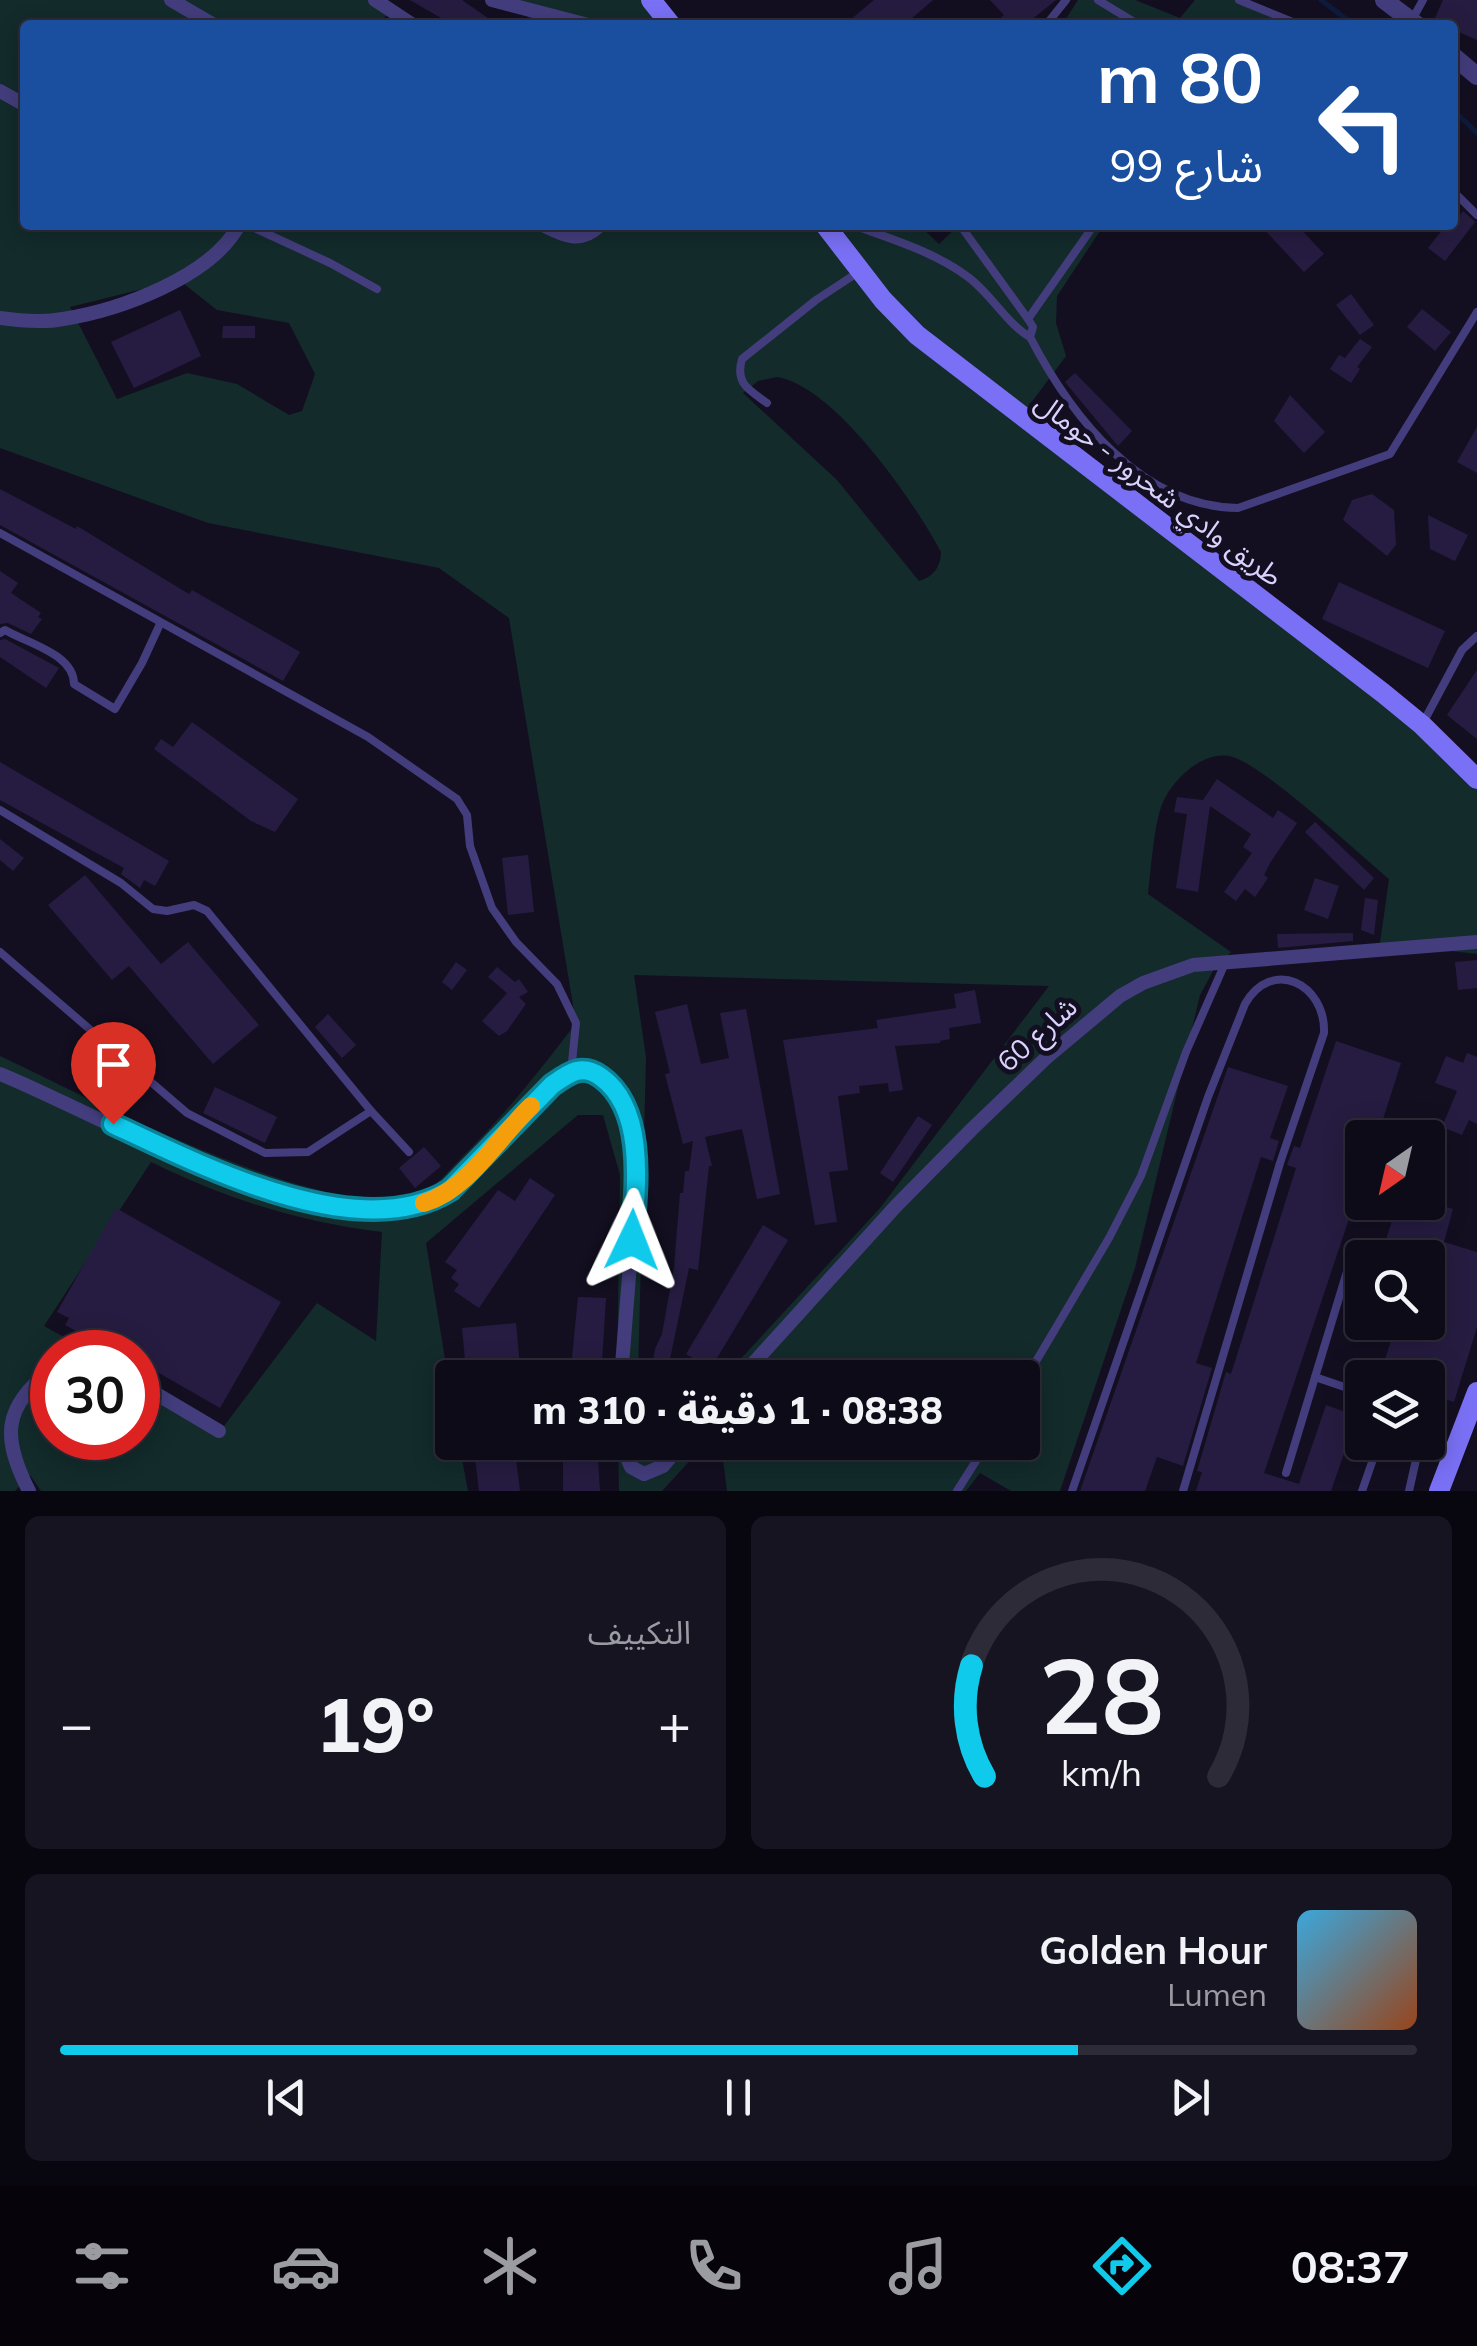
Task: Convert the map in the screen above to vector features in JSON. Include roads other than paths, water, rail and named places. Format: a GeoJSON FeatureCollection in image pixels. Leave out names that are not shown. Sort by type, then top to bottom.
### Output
{"type":"FeatureCollection","features":[{"type":"Feature","properties":{"kind":"main road"},"geometry":{"type":"LineString","coordinates":[[651,0],[667,20]]}},
{"type":"Feature","properties":{"kind":"main road","name":"طريق وادي شحرور - حومال"},"geometry":{"type":"LineString","coordinates":[[830,230],[916,335],[1422,725],[1477,779]]}},
{"type":"Feature","properties":{"kind":"main road"},"geometry":{"type":"LineString","coordinates":[[1438,1491],[1477,1392]]}},
{"type":"Feature","properties":{"kind":"street"},"geometry":{"type":"LineString","coordinates":[[171,0],[205,20]]}},
{"type":"Feature","properties":{"kind":"street"},"geometry":{"type":"LineString","coordinates":[[375,0],[405,20]]}},
{"type":"Feature","properties":{"kind":"street"},"geometry":{"type":"LineString","coordinates":[[492,0],[569,20]]}},
{"type":"Feature","properties":{"kind":"street"},"geometry":{"type":"LineString","coordinates":[[1384,0],[1410,20]]}},
{"type":"Feature","properties":{"kind":"street"},"geometry":{"type":"LineString","coordinates":[[0,318],[60,320],[134,299],[208,262],[227,246],[236,230]]}},
{"type":"Feature","properties":{"kind":"street"},"geometry":{"type":"LineString","coordinates":[[552,230],[578,238],[594,230]]}},
{"type":"Feature","properties":{"kind":"street","name":"شارع 60"},"geometry":{"type":"LineString","coordinates":[[756,1360],[896,1206],[984,1117],[1092,1018],[1143,982],[1194,965],[1226,961],[1477,942]]}},
{"type":"Feature","properties":{"kind":"street"},"geometry":{"type":"LineString","coordinates":[[0,1074],[260,1186],[305,1200],[380,1209],[411,1207],[450,1190],[526,1110],[571,1072],[587,1070],[616,1092],[626,1107],[632,1134],[634,1212],[622,1360]]}},
{"type":"Feature","properties":{"kind":"street"},"geometry":{"type":"LineString","coordinates":[[29,1491],[11,1449],[12,1419],[30,1389]]}},
{"type":"Feature","properties":{"kind":"street"},"geometry":{"type":"LineString","coordinates":[[160,1396],[220,1431]]}},
{"type":"Feature","properties":{"kind":"street"},"geometry":{"type":"LineString","coordinates":[[629,1460],[644,1474],[668,1460]]}},
{"type":"Feature","properties":{"kind":"lane"},"geometry":{"type":"LineString","coordinates":[[1050,20],[1066,0]]}},
{"type":"Feature","properties":{"kind":"lane"},"geometry":{"type":"LineString","coordinates":[[1098,0],[1131,20]]}},
{"type":"Feature","properties":{"kind":"lane"},"geometry":{"type":"LineString","coordinates":[[1240,0],[1288,20]]}},
{"type":"Feature","properties":{"kind":"lane"},"geometry":{"type":"LineString","coordinates":[[1458,196],[1477,215]]}},
{"type":"Feature","properties":{"kind":"lane"},"geometry":{"type":"LineString","coordinates":[[259,230],[377,289]]}},
{"type":"Feature","properties":{"kind":"lane"},"geometry":{"type":"LineString","coordinates":[[866,230],[932,256],[966,275],[1030,337],[1080,417],[1121,460],[1190,500],[1220,508],[1238,508],[1390,454],[1477,312]]}},
{"type":"Feature","properties":{"kind":"lane"},"geometry":{"type":"LineString","coordinates":[[964,230],[1033,326],[1030,337]]}},
{"type":"Feature","properties":{"kind":"lane"},"geometry":{"type":"LineString","coordinates":[[1028,319],[1090,230]]}},
{"type":"Feature","properties":{"kind":"lane"},"geometry":{"type":"LineString","coordinates":[[766,403],[741,383],[738,372],[742,358],[860,270]]}},
{"type":"Feature","properties":{"kind":"lane"},"geometry":{"type":"LineString","coordinates":[[0,533],[368,738],[458,798],[467,816],[470,846],[492,908],[516,942],[557,984],[576,1023],[571,1072]]}},
{"type":"Feature","properties":{"kind":"lane"},"geometry":{"type":"LineString","coordinates":[[0,633],[5,630],[29,644],[42,646],[66,663],[74,684],[115,709],[160,624]]}},
{"type":"Feature","properties":{"kind":"lane"},"geometry":{"type":"LineString","coordinates":[[1422,725],[1462,650],[1477,636]]}},
{"type":"Feature","properties":{"kind":"lane"},"geometry":{"type":"LineString","coordinates":[[0,810],[120,883],[154,910],[194,906],[207,911],[409,1152]]}},
{"type":"Feature","properties":{"kind":"lane"},"geometry":{"type":"LineString","coordinates":[[0,952],[188,1112],[265,1153],[308,1152],[371,1111]]}},
{"type":"Feature","properties":{"kind":"lane"},"geometry":{"type":"LineString","coordinates":[[1037,1360],[1109,1238],[1140,1176],[1186,1052],[1226,961]]}},
{"type":"Feature","properties":{"kind":"lane"},"geometry":{"type":"LineString","coordinates":[[1072,1491],[1244,1004],[1252,990],[1264,982],[1290,981],[1300,984],[1318,1001],[1324,1016],[1324,1033],[1280,1163],[1183,1491]]}},
{"type":"Feature","properties":{"kind":"lane"},"geometry":{"type":"LineString","coordinates":[[1286,1472],[1345,1278]]}},
{"type":"Feature","properties":{"kind":"lane"},"geometry":{"type":"LineString","coordinates":[[1315,1377],[1345,1387]]}},
{"type":"Feature","properties":{"kind":"lane"},"geometry":{"type":"LineString","coordinates":[[957,1491],[977,1460]]}},
{"type":"Feature","properties":{"kind":"lane"},"geometry":{"type":"LineString","coordinates":[[1362,1491],[1373,1460]]}},
{"type":"Feature","properties":{"kind":"lane"},"geometry":{"type":"LineString","coordinates":[[1408,1491],[1416,1460]]}},
{"type":"Feature","properties":{"kind":"waterway"},"geometry":{"type":"LineString","coordinates":[[1321,0],[1347,20]]}},
{"type":"Feature","properties":{"kind":"waterway"},"geometry":{"type":"LineString","coordinates":[[1458,115],[1477,133]]}}]}
